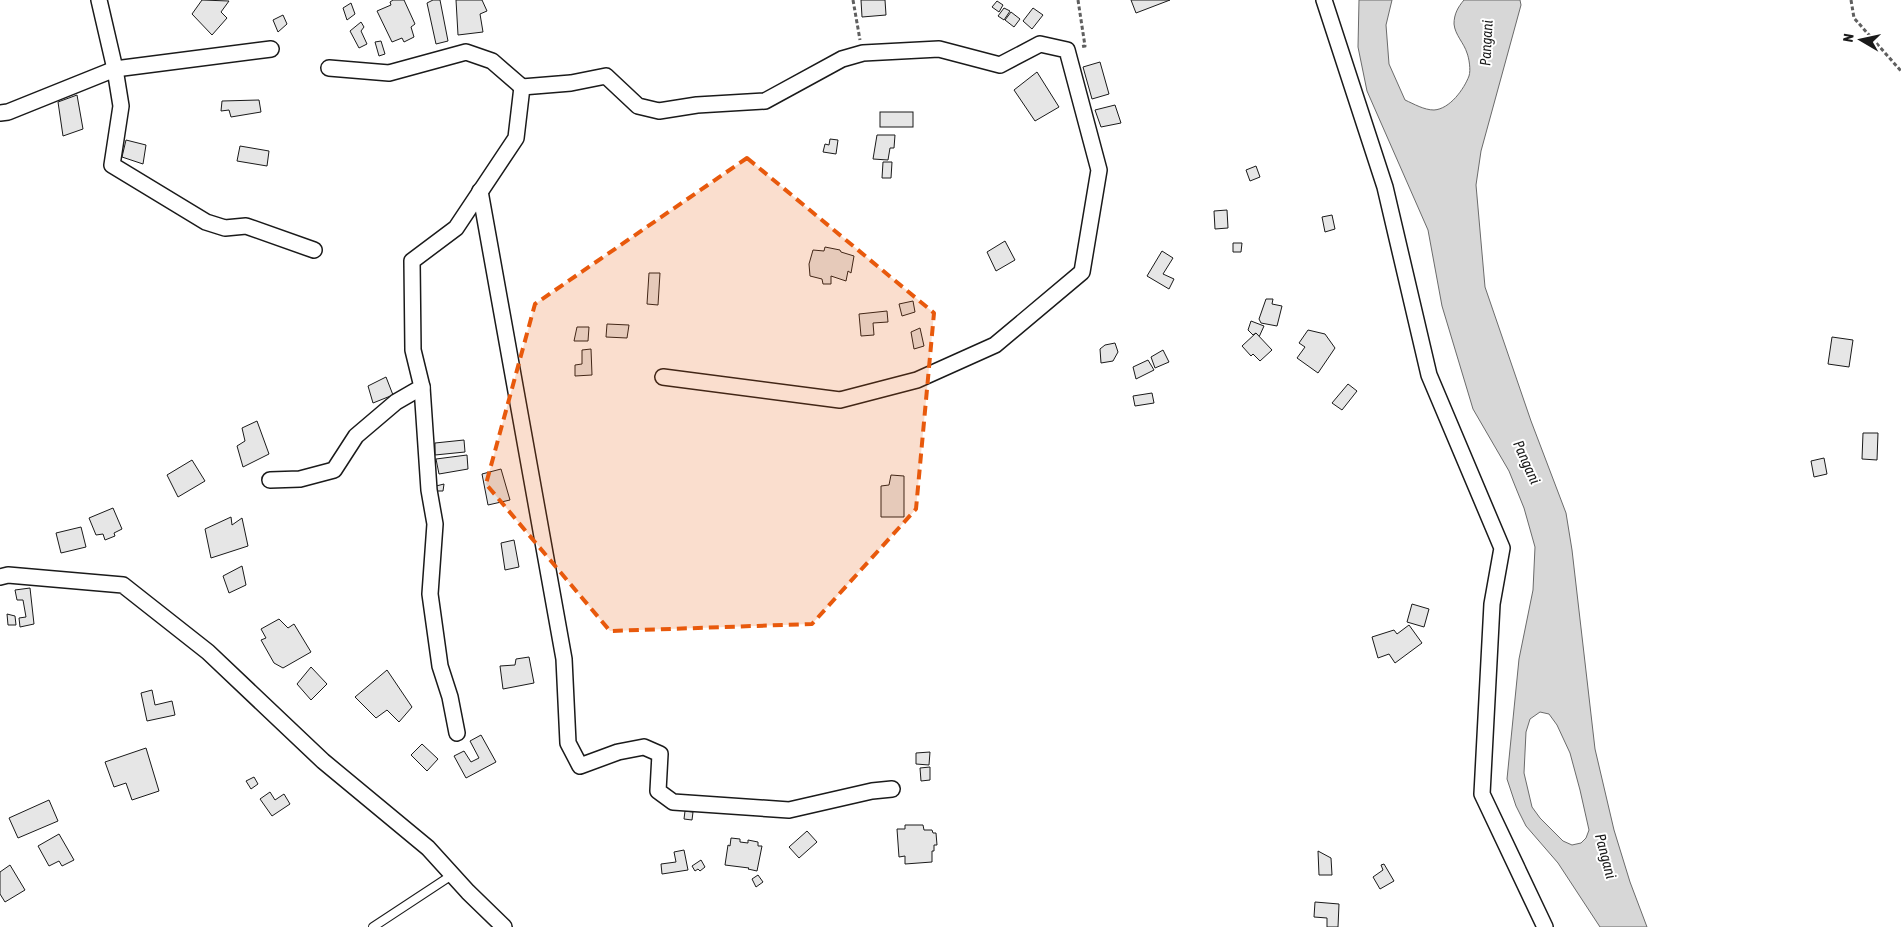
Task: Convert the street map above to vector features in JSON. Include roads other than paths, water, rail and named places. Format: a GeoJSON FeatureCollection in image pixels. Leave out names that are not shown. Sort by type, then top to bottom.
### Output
{"type":"FeatureCollection","features":[{"type":"Feature","properties":{"kind":"street"},"geometry":{"type":"LineString","coordinates":[[99,0],[115,69],[121,106],[112,165],[206,222],[225,228],[246,226],[314,250]]}},
{"type":"Feature","properties":{"kind":"street"},"geometry":{"type":"LineString","coordinates":[[1324,0],[1385,187],[1429,375],[1502,548],[1492,604],[1482,794],[1545,927]]}},
{"type":"Feature","properties":{"kind":"street"},"geometry":{"type":"LineString","coordinates":[[329,68],[389,73],[466,52],[492,61],[522,87],[571,83],[606,76],[638,106],[660,112],[697,105],[765,101],[842,59],[863,53],[939,49],[1000,64],[1040,44],[1067,50],[1099,170],[1082,272],[995,345],[917,380],[840,400],[662,377]]}},
{"type":"Feature","properties":{"kind":"street"},"geometry":{"type":"LineString","coordinates":[[0,113],[8,112],[115,69],[271,49]]}},
{"type":"Feature","properties":{"kind":"street"},"geometry":{"type":"LineString","coordinates":[[457,733],[450,697],[440,666],[430,594],[435,524],[429,490],[422,387],[414,350],[412,261],[456,228],[516,138],[522,87]]}},
{"type":"Feature","properties":{"kind":"street"},"geometry":{"type":"LineString","coordinates":[[480,191],[564,659],[568,743],[580,766],[618,752],[644,746],[660,754],[658,791],[673,802],[788,810],[872,791],[892,789]]}},
{"type":"Feature","properties":{"kind":"street"},"geometry":{"type":"LineString","coordinates":[[270,480],[300,478],[334,470],[356,436],[396,402],[422,387]]}},
{"type":"Feature","properties":{"kind":"street"},"geometry":{"type":"LineString","coordinates":[[0,577],[8,575],[123,584],[208,652],[323,761],[428,848],[504,927]]}},
{"type":"Feature","properties":{"kind":"lane"},"geometry":{"type":"LineString","coordinates":[[373,927],[452,874]]}},
{"type":"Feature","properties":{"kind":"water","name":"Pangani"},"geometry":{"type":"Polygon","coordinates":[[[1359,0],[1392,0],[1386,25],[1389,64],[1405,100],[1427,109],[1440,109],[1456,98],[1464,87],[1470,73],[1468,55],[1454,24],[1458,8],[1464,0],[1520,0],[1521,5],[1481,151],[1476,185],[1485,287],[1531,421],[1566,513],[1595,749],[1614,830],[1630,882],[1647,927],[1600,927],[1558,863],[1526,826],[1516,806],[1507,779],[1519,659],[1533,590],[1535,547],[1524,508],[1509,471],[1473,409],[1442,306],[1428,230],[1367,91],[1358,47],[1359,0]],[[1540,712],[1530,719],[1526,732],[1524,773],[1532,807],[1563,841],[1572,845],[1581,843],[1586,838],[1589,830],[1570,753],[1557,725],[1549,714],[1540,712]]]}}]}
